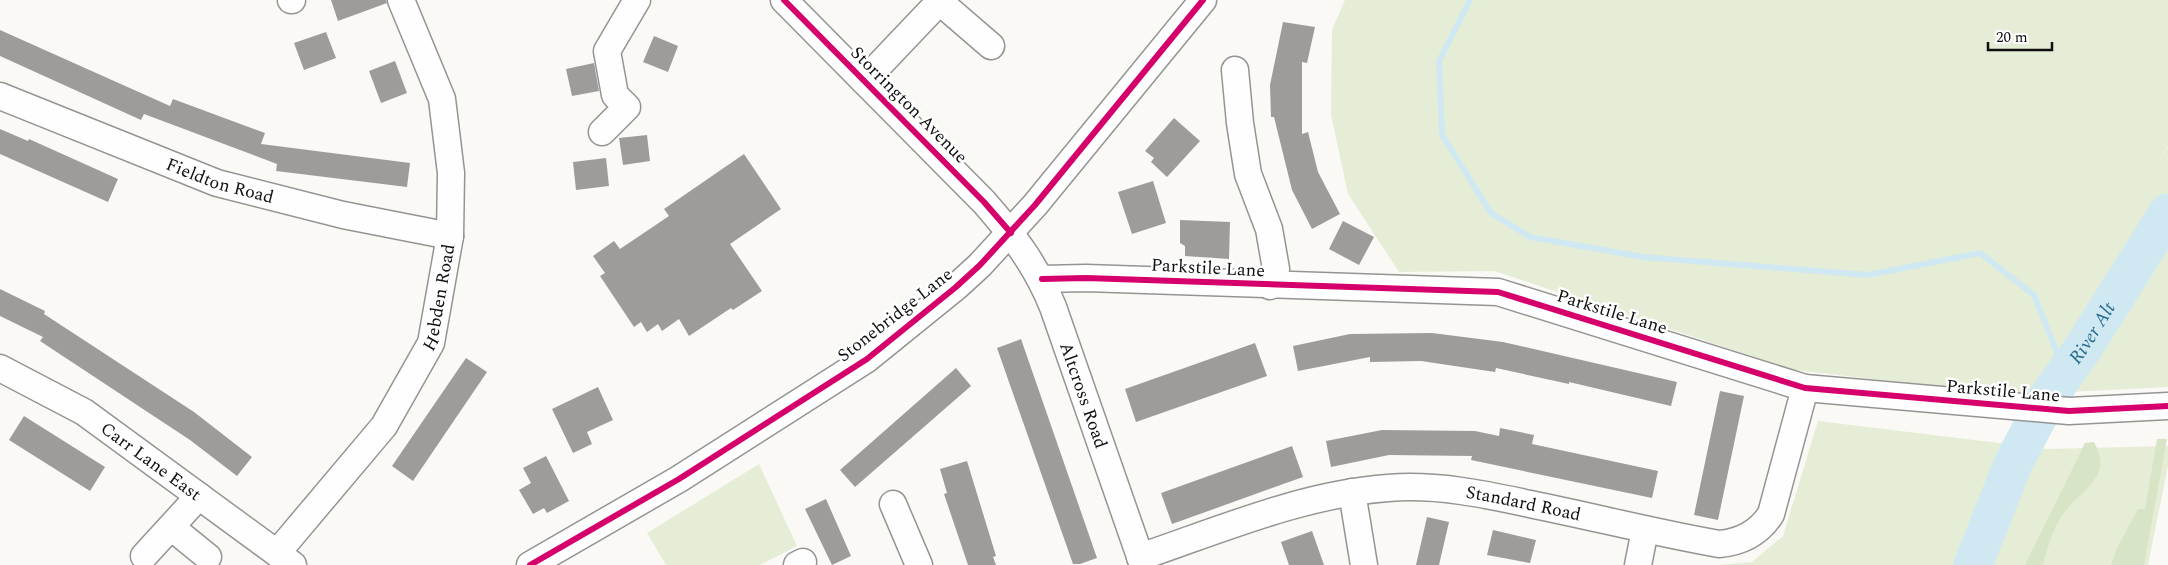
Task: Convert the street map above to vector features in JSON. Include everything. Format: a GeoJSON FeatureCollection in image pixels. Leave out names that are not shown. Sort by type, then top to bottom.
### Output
{"type":"FeatureCollection","features":[{"type":"Feature","properties":{"kind":"street","name":"Hebden Road"},"geometry":{"type":"LineString","coordinates":[[285,559],[384,426],[431,342],[450,236],[451,173],[442,99],[401,0]]}},
{"type":"Feature","properties":{"kind":"street"},"geometry":{"type":"LineString","coordinates":[[602,132],[627,107],[615,94],[607,52],[637,0]]}},
{"type":"Feature","properties":{"kind":"street","name":"Storrington Avenue"},"geometry":{"type":"LineString","coordinates":[[784,0],[984,202],[1011,233]]}},
{"type":"Feature","properties":{"kind":"street","name":"Stonebridge Lane"},"geometry":{"type":"LineString","coordinates":[[530,565],[679,479],[867,359],[956,287],[1011,233],[1203,0]]}},
{"type":"Feature","properties":{"kind":"street"},"geometry":{"type":"LineString","coordinates":[[864,81],[941,1],[991,46]]}},
{"type":"Feature","properties":{"kind":"street"},"geometry":{"type":"LineString","coordinates":[[1235,70],[1240,123],[1248,174],[1269,229],[1276,269],[1270,286]]}},
{"type":"Feature","properties":{"kind":"street","name":"Fieldton Road"},"geometry":{"type":"LineString","coordinates":[[0,96],[217,183],[343,214],[450,236]]}},
{"type":"Feature","properties":{"kind":"street","name":"Altcross Road"},"geometry":{"type":"LineString","coordinates":[[1011,233],[1042,279],[1142,561]]}},
{"type":"Feature","properties":{"kind":"street","name":"Parkstile Lane"},"geometry":{"type":"LineString","coordinates":[[1042,279],[1096,279],[1498,292],[1805,388],[2069,411],[2168,406]]}},
{"type":"Feature","properties":{"kind":"street","name":"Carr Lane East"},"geometry":{"type":"LineString","coordinates":[[0,368],[84,412],[285,559]]}},
{"type":"Feature","properties":{"kind":"street","name":"Standard Road"},"geometry":{"type":"LineString","coordinates":[[1142,561],[1287,508],[1352,492],[1389,488],[1426,488],[1478,493],[1645,530],[1719,544],[1739,540],[1759,529],[1771,514],[1805,388]]}},
{"type":"Feature","properties":{"kind":"street"},"geometry":{"type":"LineString","coordinates":[[1352,492],[1364,565]]}},
{"type":"Feature","properties":{"kind":"street"},"geometry":{"type":"LineString","coordinates":[[144,556],[199,496]]}},
{"type":"Feature","properties":{"kind":"street"},"geometry":{"type":"LineString","coordinates":[[893,504],[919,565]]}},
{"type":"Feature","properties":{"kind":"street"},"geometry":{"type":"LineString","coordinates":[[171,527],[208,557]]}},
{"type":"Feature","properties":{"kind":"street"},"geometry":{"type":"LineString","coordinates":[[1638,565],[1645,530]]}},
{"type":"Feature","properties":{"kind":"green space"},"geometry":{"type":"Polygon","coordinates":[[[1345,0],[2168,0],[2168,146],[2157,164],[2168,147],[2168,387],[2012,395],[1794,370],[1494,271],[1399,272],[1348,194],[1331,115],[1332,30],[1345,0]]]}},
{"type":"Feature","properties":{"kind":"green space"},"geometry":{"type":"Polygon","coordinates":[[[1818,421],[2048,449],[2168,446],[2168,466],[2148,565],[1718,565],[1752,562],[1783,536],[1818,421]]]}},
{"type":"Feature","properties":{"kind":"green space"},"geometry":{"type":"Polygon","coordinates":[[[2157,439],[2167,439],[2144,565],[2111,565],[2117,548],[2138,509],[2145,509],[2157,439]]]}},
{"type":"Feature","properties":{"kind":"green space"},"geometry":{"type":"Polygon","coordinates":[[[2094,442],[2099,455],[2100,466],[2097,476],[2061,517],[2050,541],[2043,565],[2025,565],[2085,443],[2094,442]]]}},
{"type":"Feature","properties":{"kind":"green space"},"geometry":{"type":"Polygon","coordinates":[[[759,464],[797,546],[760,565],[666,565],[647,533],[759,464]]]}},
{"type":"Feature","properties":{"kind":"building"},"geometry":{"type":"Polygon","coordinates":[[[331,0],[386,0],[387,3],[338,21],[331,0]]]}},
{"type":"Feature","properties":{"kind":"building"},"geometry":{"type":"Polygon","coordinates":[[[1283,22],[1315,27],[1307,63],[1302,62],[1302,134],[1308,132],[1318,172],[1340,214],[1312,229],[1292,190],[1274,117],[1271,117],[1270,85],[1283,22]]]}},
{"type":"Feature","properties":{"kind":"building"},"geometry":{"type":"Polygon","coordinates":[[[0,30],[170,106],[173,99],[265,133],[261,144],[410,163],[407,187],[276,171],[277,164],[144,114],[141,120],[0,56],[0,30]]]}},
{"type":"Feature","properties":{"kind":"building"},"geometry":{"type":"Polygon","coordinates":[[[326,32],[336,58],[304,70],[294,43],[326,32]]]}},
{"type":"Feature","properties":{"kind":"building"},"geometry":{"type":"Polygon","coordinates":[[[654,36],[678,46],[668,72],[643,62],[654,36]]]}},
{"type":"Feature","properties":{"kind":"building"},"geometry":{"type":"Polygon","coordinates":[[[395,61],[407,93],[381,103],[369,71],[395,61]]]}},
{"type":"Feature","properties":{"kind":"building"},"geometry":{"type":"Polygon","coordinates":[[[594,63],[599,91],[572,96],[566,69],[594,63]]]}},
{"type":"Feature","properties":{"kind":"building"},"geometry":{"type":"Polygon","coordinates":[[[1174,118],[1200,141],[1167,177],[1151,162],[1154,158],[1145,151],[1174,118]]]}},
{"type":"Feature","properties":{"kind":"building"},"geometry":{"type":"Polygon","coordinates":[[[0,129],[28,141],[29,139],[118,179],[108,202],[0,154],[0,129]]]}},
{"type":"Feature","properties":{"kind":"building"},"geometry":{"type":"Polygon","coordinates":[[[647,135],[650,161],[623,165],[619,138],[647,135]]]}},
{"type":"Feature","properties":{"kind":"building"},"geometry":{"type":"Polygon","coordinates":[[[744,154],[781,209],[730,244],[762,291],[733,310],[731,308],[689,336],[679,319],[662,331],[658,324],[647,332],[641,322],[634,327],[600,276],[605,273],[593,256],[614,241],[620,249],[669,216],[664,209],[744,154]]]}},
{"type":"Feature","properties":{"kind":"building"},"geometry":{"type":"Polygon","coordinates":[[[606,158],[609,186],[576,190],[573,162],[606,158]]]}},
{"type":"Feature","properties":{"kind":"building"},"geometry":{"type":"Polygon","coordinates":[[[1153,181],[1166,223],[1132,234],[1118,192],[1153,181]]]}},
{"type":"Feature","properties":{"kind":"building"},"geometry":{"type":"Polygon","coordinates":[[[1180,220],[1230,222],[1229,259],[1185,256],[1185,246],[1180,243],[1180,220]]]}},
{"type":"Feature","properties":{"kind":"building"},"geometry":{"type":"Polygon","coordinates":[[[1343,221],[1374,237],[1359,265],[1329,249],[1343,221]]]}},
{"type":"Feature","properties":{"kind":"building"},"geometry":{"type":"Polygon","coordinates":[[[0,289],[45,311],[44,314],[194,412],[252,457],[237,476],[190,440],[40,341],[43,337],[0,316],[0,289]]]}},
{"type":"Feature","properties":{"kind":"building"},"geometry":{"type":"Polygon","coordinates":[[[1432,333],[1503,342],[1677,382],[1671,406],[1569,382],[1569,384],[1496,368],[1495,372],[1421,361],[1370,362],[1370,357],[1298,371],[1293,346],[1350,334],[1432,333]]]}},
{"type":"Feature","properties":{"kind":"building"},"geometry":{"type":"Polygon","coordinates":[[[1021,339],[1097,558],[1080,564],[1073,564],[997,348],[1021,339]]]}},
{"type":"Feature","properties":{"kind":"building"},"geometry":{"type":"Polygon","coordinates":[[[1255,343],[1267,376],[1136,422],[1125,389],[1255,343]]]}},
{"type":"Feature","properties":{"kind":"building"},"geometry":{"type":"Polygon","coordinates":[[[466,358],[487,372],[413,481],[392,466],[466,358]]]}},
{"type":"Feature","properties":{"kind":"building"},"geometry":{"type":"Polygon","coordinates":[[[956,368],[971,386],[855,487],[840,470],[956,368]]]}},
{"type":"Feature","properties":{"kind":"building"},"geometry":{"type":"Polygon","coordinates":[[[598,387],[613,420],[587,432],[592,444],[573,453],[552,409],[598,387]]]}},
{"type":"Feature","properties":{"kind":"building"},"geometry":{"type":"Polygon","coordinates":[[[1720,391],[1744,396],[1718,520],[1694,515],[1720,391]]]}},
{"type":"Feature","properties":{"kind":"building"},"geometry":{"type":"Polygon","coordinates":[[[24,416],[105,467],[90,491],[9,440],[24,416]]]}},
{"type":"Feature","properties":{"kind":"building"},"geometry":{"type":"Polygon","coordinates":[[[1500,428],[1534,435],[1532,444],[1658,471],[1652,498],[1471,460],[1472,456],[1389,455],[1331,467],[1326,441],[1382,430],[1475,431],[1499,436],[1500,428]]]}},
{"type":"Feature","properties":{"kind":"building"},"geometry":{"type":"Polygon","coordinates":[[[1292,446],[1303,477],[1172,524],[1161,493],[1292,446]]]}},
{"type":"Feature","properties":{"kind":"building"},"geometry":{"type":"Polygon","coordinates":[[[546,456],[569,501],[547,513],[544,508],[533,514],[519,490],[531,483],[523,468],[546,456]]]}},
{"type":"Feature","properties":{"kind":"building"},"geometry":{"type":"Polygon","coordinates":[[[967,461],[996,556],[993,557],[996,565],[968,565],[944,494],[947,493],[940,469],[967,461]]]}},
{"type":"Feature","properties":{"kind":"building"},"geometry":{"type":"Polygon","coordinates":[[[826,499],[851,556],[832,565],[805,509],[826,499]]]}},
{"type":"Feature","properties":{"kind":"building"},"geometry":{"type":"Polygon","coordinates":[[[1427,517],[1449,522],[1439,565],[1416,565],[1427,517]]]}},
{"type":"Feature","properties":{"kind":"building"},"geometry":{"type":"Polygon","coordinates":[[[1493,530],[1536,540],[1530,563],[1487,555],[1493,530]]]}},
{"type":"Feature","properties":{"kind":"building"},"geometry":{"type":"Polygon","coordinates":[[[1312,531],[1324,565],[1289,565],[1281,542],[1312,531]]]}},
{"type":"Feature","properties":{"kind":"waterway"},"geometry":{"type":"LineString","coordinates":[[1470,0],[1439,61],[1442,135],[1491,213],[1530,237],[1643,257],[1868,275],[1980,253],[2034,295],[2057,353],[2047,399]]}},
{"type":"Feature","properties":{"kind":"waterway","name":"River Alt"},"geometry":{"type":"LineString","coordinates":[[1973,565],[2013,464],[2047,399],[2083,348],[2168,213]]}},
{"type":"Feature","properties":{"kind":"cycle path"},"geometry":{"type":"LineString","coordinates":[[784,0],[984,202],[1011,233]]}},
{"type":"Feature","properties":{"kind":"cycle path"},"geometry":{"type":"LineString","coordinates":[[530,565],[679,479],[867,359],[956,287],[980,265],[1035,205],[1203,0]]}},
{"type":"Feature","properties":{"kind":"cycle path"},"geometry":{"type":"LineString","coordinates":[[1042,279],[1086,278],[1498,292],[1805,388],[2069,411],[2168,406]]}}]}
